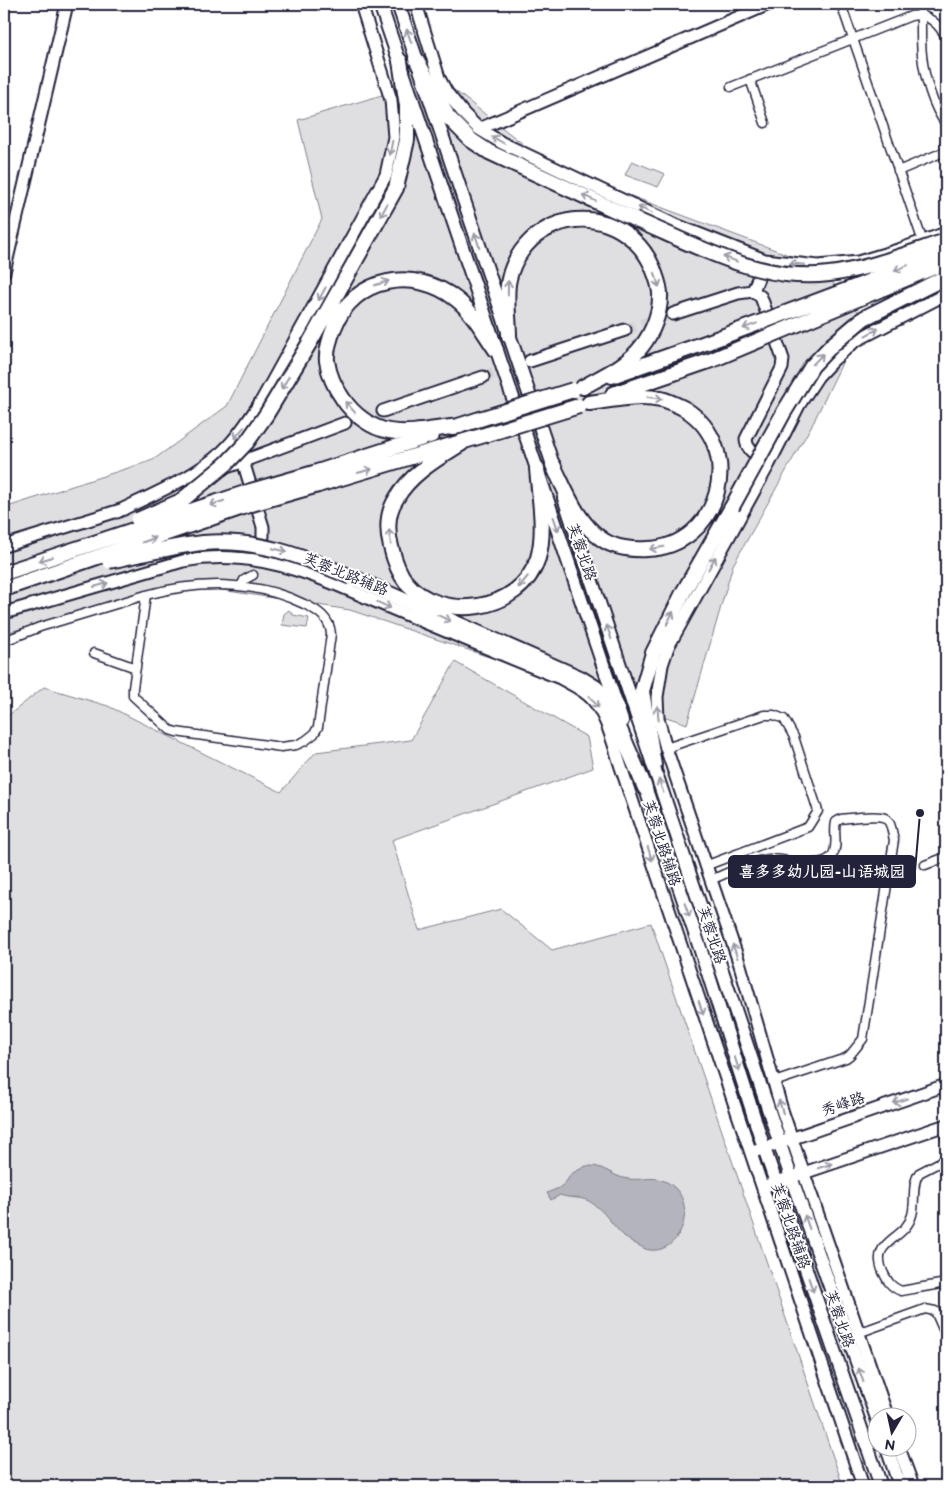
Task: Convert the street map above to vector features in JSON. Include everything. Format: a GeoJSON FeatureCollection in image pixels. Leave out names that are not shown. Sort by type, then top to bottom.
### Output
{"type":"FeatureCollection","features":[{"type":"Feature","properties":{"kind":"highway"},"geometry":{"type":"LineString","coordinates":[[416,59],[448,117],[471,140],[489,152],[634,219],[734,261],[768,272],[829,274],[871,264],[946,240]]}},
{"type":"Feature","properties":{"kind":"highway"},"geometry":{"type":"LineString","coordinates":[[77,548],[181,501],[226,464],[247,442],[266,415],[310,342],[396,188],[407,140],[407,106],[400,61]]}},
{"type":"Feature","properties":{"kind":"highway"},"geometry":{"type":"LineString","coordinates":[[509,336],[508,281],[513,265],[523,248],[535,236],[550,226],[577,220],[609,224],[625,232],[637,242],[649,259],[657,278],[660,296],[658,312],[651,330],[641,347],[607,375],[578,388]]}},
{"type":"Feature","properties":{"kind":"highway"},"geometry":{"type":"LineString","coordinates":[[4,589],[255,503],[482,418],[578,388],[708,342],[864,284],[946,249]]}},
{"type":"Feature","properties":{"kind":"highway"},"geometry":{"type":"LineString","coordinates":[[4,573],[251,491],[316,479],[462,443],[584,404],[712,360],[946,262]]}},
{"type":"Feature","properties":{"kind":"highway"},"geometry":{"type":"LineString","coordinates":[[654,765],[642,691],[653,653],[684,590],[784,412],[812,366],[832,345],[864,318],[946,277]]}},
{"type":"Feature","properties":{"kind":"highway"},"geometry":{"type":"LineString","coordinates":[[460,426],[409,432],[387,431],[366,421],[350,409],[334,386],[327,360],[328,343],[336,323],[345,308],[360,293],[372,286],[391,280],[413,280],[433,284],[457,300],[470,313],[496,350]]}},
{"type":"Feature","properties":{"kind":"highway"},"geometry":{"type":"LineString","coordinates":[[553,465],[585,524],[604,540],[621,547],[634,550],[658,549],[674,544],[692,532],[709,513],[715,501],[719,484],[719,468],[717,452],[712,438],[702,422],[676,404],[662,399],[628,398],[584,404]]}},
{"type":"Feature","properties":{"kind":"highway"},"geometry":{"type":"LineString","coordinates":[[462,443],[424,468],[396,498],[390,511],[389,538],[396,564],[406,582],[423,596],[437,603],[458,608],[474,607],[493,603],[519,588],[537,560],[542,537],[536,468]]}},
{"type":"Feature","properties":{"kind":"highway"},"geometry":{"type":"LineString","coordinates":[[59,571],[202,543],[239,543],[285,551],[351,577],[580,678],[596,688],[612,711],[645,788]]}},
{"type":"Feature","properties":{"kind":"main road","name":"芙蓉北路"},"geometry":{"type":"LineString","coordinates":[[380,4],[701,951],[775,1182],[881,1486]]}},
{"type":"Feature","properties":{"kind":"main road","name":"芙蓉北路"},"geometry":{"type":"LineString","coordinates":[[398,4],[654,765],[786,1140],[874,1408]]}},
{"type":"Feature","properties":{"kind":"main road"},"geometry":{"type":"LineString","coordinates":[[890,1458],[900,1486]]}},
{"type":"Feature","properties":{"kind":"street"},"geometry":{"type":"LineString","coordinates":[[4,272],[67,4]]}},
{"type":"Feature","properties":{"kind":"street"},"geometry":{"type":"LineString","coordinates":[[117,512],[200,469],[222,452],[242,430],[262,400],[341,260],[386,175],[394,137],[391,100],[361,4]]}},
{"type":"Feature","properties":{"kind":"street"},"geometry":{"type":"LineString","coordinates":[[416,4],[439,78],[454,102],[479,129],[502,143],[672,223],[765,260],[818,266],[858,262],[946,233]]}},
{"type":"Feature","properties":{"kind":"street"},"geometry":{"type":"LineString","coordinates":[[479,129],[769,4]]}},
{"type":"Feature","properties":{"kind":"street"},"geometry":{"type":"LineString","coordinates":[[841,4],[922,242],[944,295],[946,307]]}},
{"type":"Feature","properties":{"kind":"street"},"geometry":{"type":"LineString","coordinates":[[920,4],[921,48],[924,68],[935,106],[946,124]]}},
{"type":"Feature","properties":{"kind":"street"},"geometry":{"type":"LineString","coordinates":[[731,86],[912,16],[921,15],[927,17],[941,28],[946,37]]}},
{"type":"Feature","properties":{"kind":"street"},"geometry":{"type":"LineString","coordinates":[[750,79],[766,123]]}},
{"type":"Feature","properties":{"kind":"street"},"geometry":{"type":"LineString","coordinates":[[898,171],[946,151]]}},
{"type":"Feature","properties":{"kind":"street"},"geometry":{"type":"LineString","coordinates":[[753,291],[765,260]]}},
{"type":"Feature","properties":{"kind":"street"},"geometry":{"type":"LineString","coordinates":[[673,314],[738,293],[753,291],[760,297],[783,359],[782,368],[746,439],[749,449],[769,464]]}},
{"type":"Feature","properties":{"kind":"street"},"geometry":{"type":"LineString","coordinates":[[786,1140],[774,1082],[740,965],[705,866],[658,718],[657,697],[662,665],[668,646],[769,464],[798,405],[818,376],[855,341],[944,295]]}},
{"type":"Feature","properties":{"kind":"street"},"geometry":{"type":"LineString","coordinates":[[530,361],[625,330]]}},
{"type":"Feature","properties":{"kind":"street"},"geometry":{"type":"LineString","coordinates":[[383,411],[483,377]]}},
{"type":"Feature","properties":{"kind":"street"},"geometry":{"type":"LineString","coordinates":[[4,546],[117,512],[243,460],[345,423]]}},
{"type":"Feature","properties":{"kind":"street"},"geometry":{"type":"LineString","coordinates":[[243,460],[263,527],[263,536],[253,575],[259,583],[260,589]]}},
{"type":"Feature","properties":{"kind":"street","name":"芙蓉北路辅路"},"geometry":{"type":"LineString","coordinates":[[4,613],[183,561],[224,557],[256,559],[272,562],[331,582],[560,678],[585,692],[592,699],[600,710],[623,773],[863,1486]]}},
{"type":"Feature","properties":{"kind":"street"},"geometry":{"type":"LineString","coordinates":[[241,586],[244,580],[253,575]]}},
{"type":"Feature","properties":{"kind":"street"},"geometry":{"type":"LineString","coordinates":[[4,641],[40,626],[146,595],[179,587],[241,586],[260,589],[293,599],[314,609],[324,616],[330,627],[331,634],[317,731],[296,745],[281,747],[170,730],[133,696],[146,595]]}},
{"type":"Feature","properties":{"kind":"street"},"geometry":{"type":"LineString","coordinates":[[94,653],[136,668]]}},
{"type":"Feature","properties":{"kind":"street"},"geometry":{"type":"LineString","coordinates":[[666,748],[764,715],[774,715],[784,719],[794,736],[818,811],[813,820],[808,827],[705,866]]}},
{"type":"Feature","properties":{"kind":"street"},"geometry":{"type":"LineString","coordinates":[[710,880],[767,858],[807,863],[825,860],[831,857],[833,852],[835,825],[841,818],[882,817],[889,822],[892,832],[892,848],[863,1039],[846,1058],[774,1082]]}},
{"type":"Feature","properties":{"kind":"street"},"geometry":{"type":"LineString","coordinates":[[925,865],[946,857]]}},
{"type":"Feature","properties":{"kind":"street","name":"秀峰路"},"geometry":{"type":"LineString","coordinates":[[750,1153],[946,1085]]}},
{"type":"Feature","properties":{"kind":"street"},"geometry":{"type":"LineString","coordinates":[[762,1187],[944,1126],[946,1139]]}},
{"type":"Feature","properties":{"kind":"street"},"geometry":{"type":"LineString","coordinates":[[946,1159],[922,1170],[917,1175],[910,1221],[900,1235],[882,1248],[880,1258],[881,1268],[889,1284],[902,1291],[946,1283]]}},
{"type":"Feature","properties":{"kind":"street","name":"芙蓉北路辅路"},"geometry":{"type":"LineString","coordinates":[[797,1175],[858,1333],[884,1408]]}},
{"type":"Feature","properties":{"kind":"street"},"geometry":{"type":"LineString","coordinates":[[858,1333],[925,1309],[935,1311],[946,1336]]}},
{"type":"Feature","properties":{"kind":"street"},"geometry":{"type":"LineString","coordinates":[[903,1458],[913,1486]]}},
{"type":"Feature","properties":{"kind":"shaded area"},"geometry":{"type":"Polygon","coordinates":[[[439,78],[551,166],[818,266],[864,318],[813,423],[733,565],[687,724],[350,610],[202,587],[4,633],[4,508],[153,460],[227,406],[322,219],[298,120],[439,78]]]}},
{"type":"Feature","properties":{"kind":"shaded area"},"geometry":{"type":"Polygon","coordinates":[[[632,161],[665,174],[658,187],[625,175],[632,161]]]}},
{"type":"Feature","properties":{"kind":"shaded area"},"geometry":{"type":"Polygon","coordinates":[[[289,610],[293,615],[309,618],[307,628],[282,625],[284,614],[289,610]]]}},
{"type":"Feature","properties":{"kind":"shaded area"},"geometry":{"type":"Polygon","coordinates":[[[455,662],[587,737],[593,768],[392,840],[419,930],[501,909],[552,950],[651,923],[843,1486],[4,1486],[4,719],[44,687],[108,706],[281,792],[316,752],[411,740],[455,662]]]}},
{"type":"Feature","properties":{"kind":"shaded area"},"geometry":{"type":"Polygon","coordinates":[[[586,1166],[599,1167],[625,1178],[659,1179],[670,1184],[679,1192],[685,1214],[678,1236],[661,1249],[648,1250],[625,1237],[599,1208],[588,1201],[560,1195],[551,1200],[547,1193],[559,1188],[571,1174],[586,1166]]]}},
{"type":"Feature","properties":{"kind":"tunnel"},"geometry":{"type":"LineString","coordinates":[[625,330],[673,314]]}},
{"type":"Feature","properties":{"kind":"tunnel"},"geometry":{"type":"LineString","coordinates":[[483,377],[526,362]]}},
{"type":"Feature","properties":{"kind":"tunnel"},"geometry":{"type":"LineString","coordinates":[[345,423],[383,411]]}},
{"type":"Feature","properties":{"kind":"place","name":"喜多多幼儿园-山语城园"},"geometry":{"type":"Point","coordinates":[920,813]}}]}
